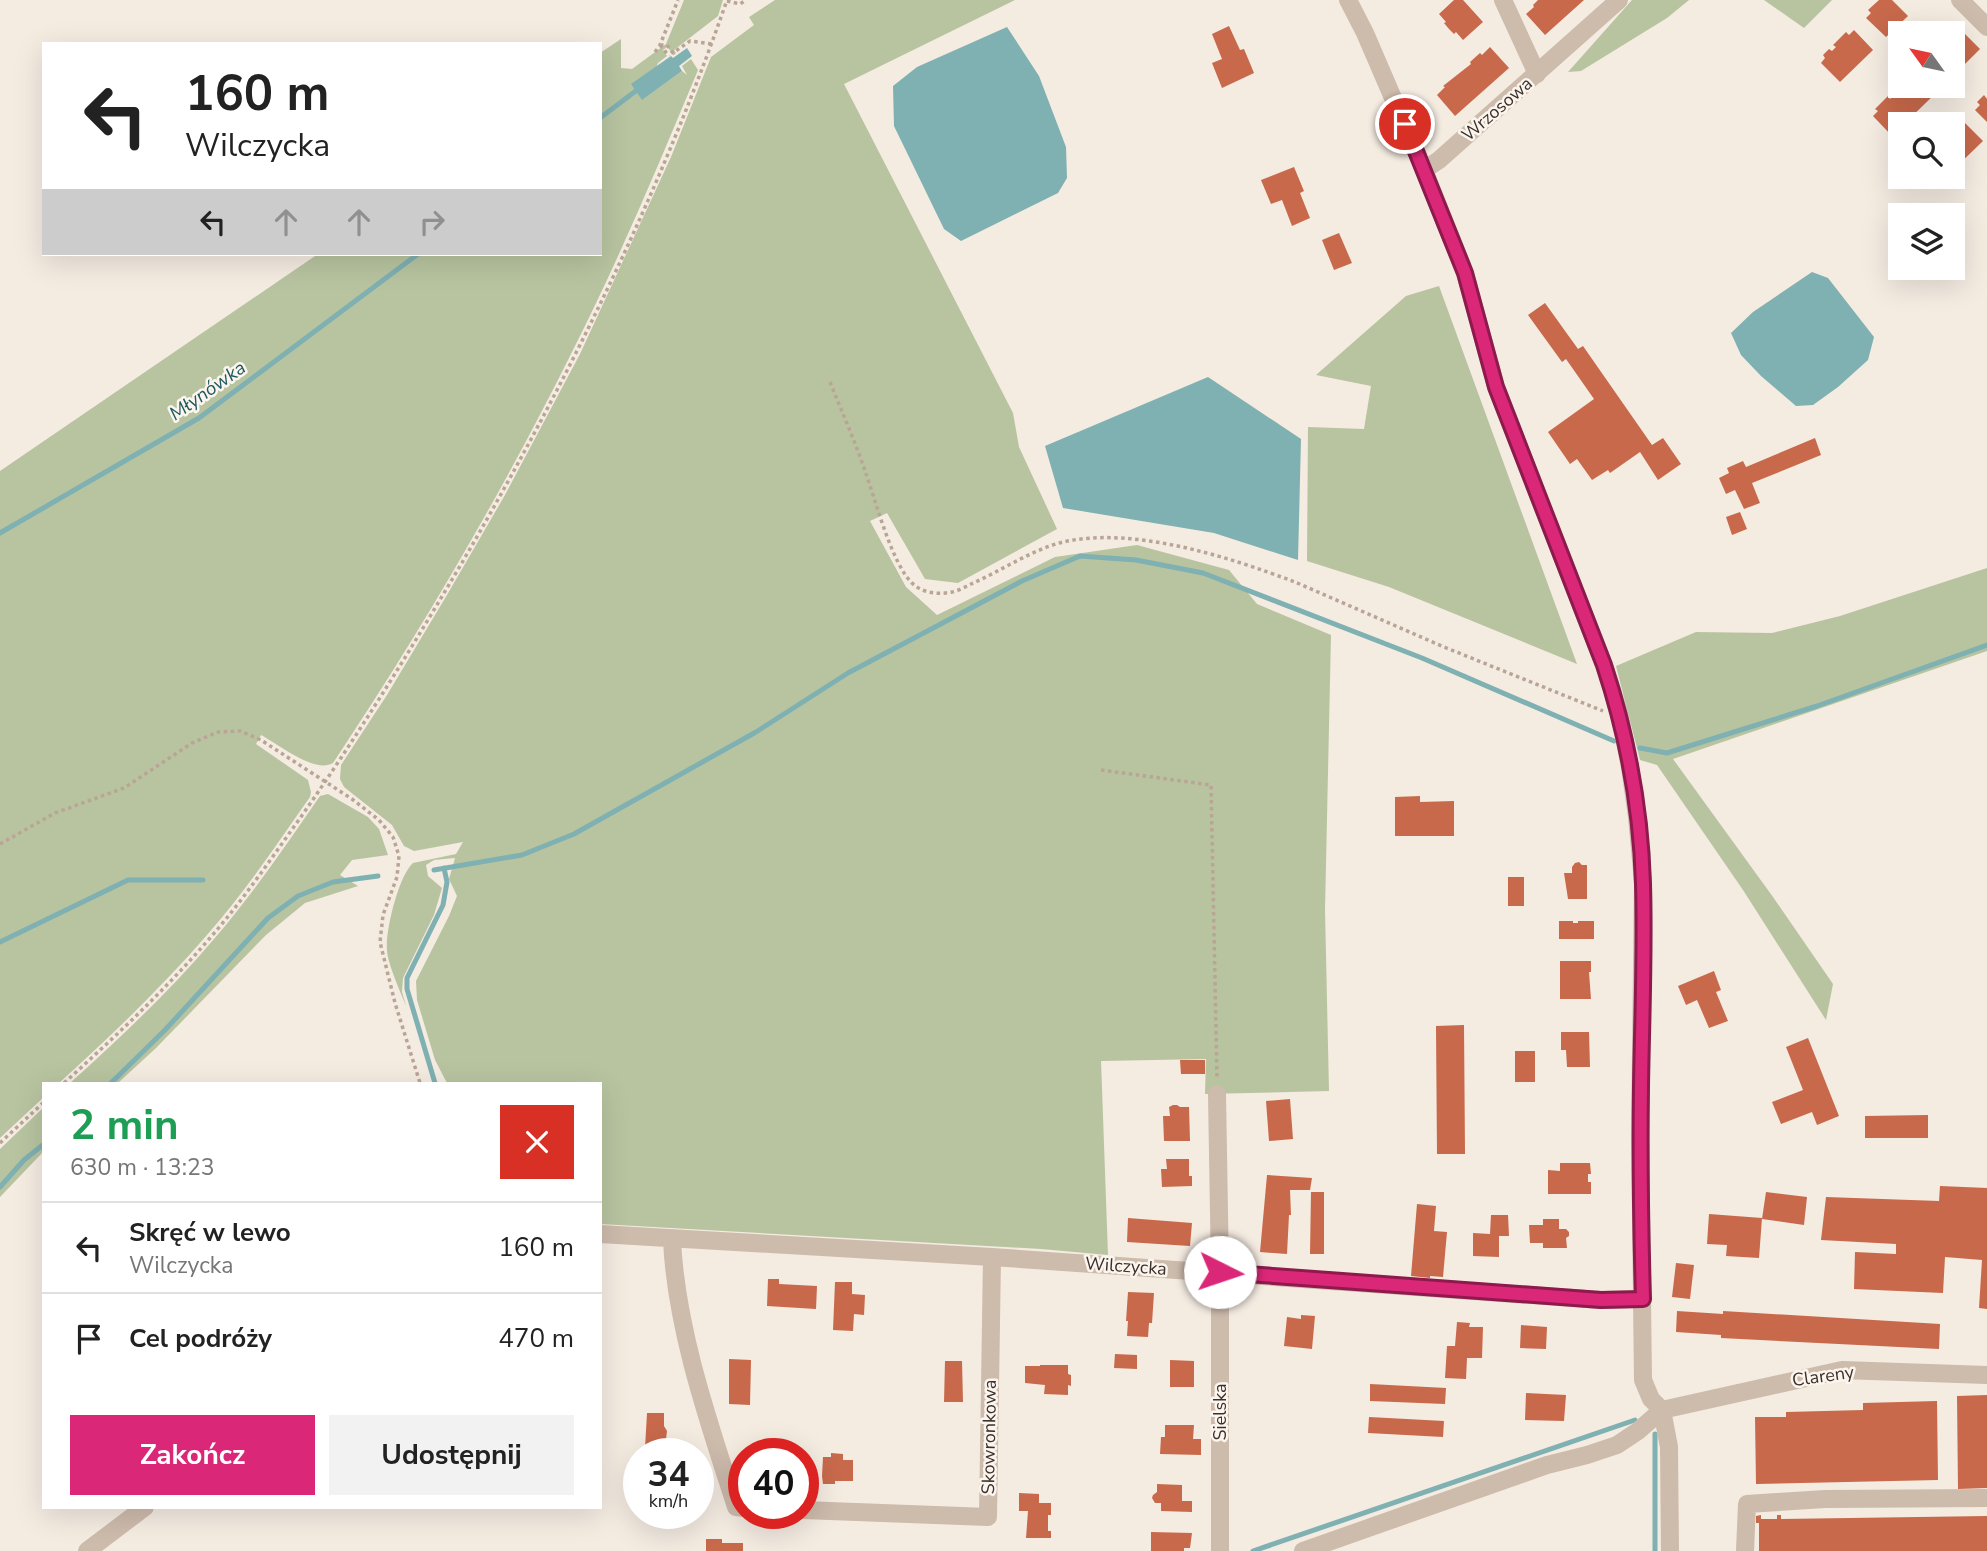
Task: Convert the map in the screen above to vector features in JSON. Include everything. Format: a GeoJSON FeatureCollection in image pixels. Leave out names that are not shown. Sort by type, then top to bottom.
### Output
{"type":"FeatureCollection","features":[{"type":"Feature","properties":{"kind":"street"},"geometry":{"type":"LineString","coordinates":[[1348,0],[1424,170],[1465,273],[1496,387],[1594,640],[1619,712],[1630,767],[1643,882],[1640,1136],[1643,1380],[1651,1399],[1661,1410],[1669,1447],[1670,1551]]}},
{"type":"Feature","properties":{"kind":"street","name":"Wrzosowa"},"geometry":{"type":"LineString","coordinates":[[1503,0],[1537,75]]}},
{"type":"Feature","properties":{"kind":"street","name":"Wrzosowa"},"geometry":{"type":"LineString","coordinates":[[1424,170],[1537,75],[1619,0]]}},
{"type":"Feature","properties":{"kind":"street"},"geometry":{"type":"LineString","coordinates":[[1960,0],[1987,27]]}},
{"type":"Feature","properties":{"kind":"street","name":"Sielska"},"geometry":{"type":"LineString","coordinates":[[1217,1094],[1220,1551]]}},
{"type":"Feature","properties":{"kind":"street","name":"Wilczycka"},"geometry":{"type":"LineString","coordinates":[[602,1234],[992,1257],[1588,1299],[1643,1299]]}},
{"type":"Feature","properties":{"kind":"street"},"geometry":{"type":"LineString","coordinates":[[672,1240],[673,1261],[702,1400],[728,1473]]}},
{"type":"Feature","properties":{"kind":"street","name":"Skowronkowa"},"geometry":{"type":"LineString","coordinates":[[819,1511],[988,1517],[992,1257]]}},
{"type":"Feature","properties":{"kind":"street","name":"Clareny"},"geometry":{"type":"LineString","coordinates":[[1661,1410],[1842,1370],[1987,1375]]}},
{"type":"Feature","properties":{"kind":"street"},"geometry":{"type":"LineString","coordinates":[[1303,1551],[1547,1465],[1617,1445],[1661,1410]]}},
{"type":"Feature","properties":{"kind":"street"},"geometry":{"type":"LineString","coordinates":[[1745,1551],[1747,1504],[1825,1499],[1987,1499]]}},
{"type":"Feature","properties":{"kind":"street"},"geometry":{"type":"LineString","coordinates":[[87,1551],[142,1509]]}},
{"type":"Feature","properties":{"kind":"path"},"geometry":{"type":"LineString","coordinates":[[655,52],[678,0]]}},
{"type":"Feature","properties":{"kind":"path"},"geometry":{"type":"LineString","coordinates":[[65,1082],[137,1017],[211,937],[245,895],[384,693],[502,493],[576,353],[667,156],[727,1],[740,4],[746,0]]}},
{"type":"Feature","properties":{"kind":"path"},"geometry":{"type":"LineString","coordinates":[[660,45],[667,45],[673,53],[690,41],[712,44]]}},
{"type":"Feature","properties":{"kind":"path"},"geometry":{"type":"LineString","coordinates":[[660,45],[669,56]]}},
{"type":"Feature","properties":{"kind":"path"},"geometry":{"type":"LineString","coordinates":[[830,382],[896,558],[918,588],[931,593],[954,592],[1059,543],[1083,538],[1179,546],[1270,573],[1575,701],[1604,712],[1619,712]]}},
{"type":"Feature","properties":{"kind":"path"},"geometry":{"type":"LineString","coordinates":[[0,844],[55,813],[124,788],[192,743],[218,732],[240,731],[261,740],[379,820],[393,837],[399,856],[397,877],[383,915],[380,942],[395,1003],[420,1082]]}},
{"type":"Feature","properties":{"kind":"path"},"geometry":{"type":"LineString","coordinates":[[1101,770],[1211,785],[1217,1094]]}},
{"type":"Feature","properties":{"kind":"path"},"geometry":{"type":"LineString","coordinates":[[0,1143],[42,1104]]}},
{"type":"Feature","properties":{"kind":"green space"},"geometry":{"type":"Polygon","coordinates":[[[684,0],[723,0],[718,16],[674,50],[674,55],[667,47],[663,50],[667,56],[658,63],[643,99],[682,71],[687,75],[682,66],[691,59],[698,70],[653,176],[590,316],[518,456],[398,663],[333,763],[317,765],[261,735],[256,744],[308,780],[310,797],[248,885],[190,955],[98,1048],[60,1082],[42,1082],[42,1099],[0,1138],[0,471],[315,256],[602,256],[602,52],[621,39],[621,68],[632,69],[666,44],[684,0]]]}},
{"type":"Feature","properties":{"kind":"green space"},"geometry":{"type":"Polygon","coordinates":[[[775,0],[1015,0],[844,84],[1013,413],[1019,447],[1057,529],[958,583],[925,579],[887,513],[870,521],[906,587],[937,615],[1055,557],[1137,545],[1229,570],[1257,604],[1331,635],[1325,910],[1329,1091],[1205,1094],[1206,1059],[1101,1061],[1108,1255],[602,1224],[602,1082],[446,1082],[435,1060],[417,1000],[416,981],[457,896],[449,879],[455,858],[434,860],[426,865],[428,876],[442,888],[434,915],[403,978],[402,992],[406,1006],[392,970],[387,950],[388,930],[398,891],[408,869],[413,863],[456,854],[463,842],[414,851],[404,846],[392,825],[344,787],[340,779],[341,765],[387,695],[505,495],[580,354],[671,157],[711,57],[754,25],[749,17],[775,0]]]}},
{"type":"Feature","properties":{"kind":"green space"},"geometry":{"type":"Polygon","coordinates":[[[1632,0],[1689,0],[1667,18],[1581,71],[1568,72],[1632,0]]]}},
{"type":"Feature","properties":{"kind":"green space"},"geometry":{"type":"Polygon","coordinates":[[[1764,0],[1832,0],[1804,28],[1764,0]]]}},
{"type":"Feature","properties":{"kind":"green space"},"geometry":{"type":"Polygon","coordinates":[[[1439,286],[1577,664],[1389,587],[1307,561],[1308,427],[1364,429],[1371,386],[1316,375],[1406,296],[1439,286]]]}},
{"type":"Feature","properties":{"kind":"green space"},"geometry":{"type":"Polygon","coordinates":[[[1987,568],[1987,651],[1673,759],[1833,984],[1826,1020],[1743,890],[1657,765],[1640,760],[1616,666],[1696,632],[1772,633],[1840,616],[1987,568]]]}},
{"type":"Feature","properties":{"kind":"green space"},"geometry":{"type":"Polygon","coordinates":[[[328,794],[368,817],[379,829],[388,855],[352,860],[340,875],[358,886],[305,903],[266,935],[119,1082],[71,1082],[145,1013],[197,958],[256,887],[320,796],[328,794]]]}},
{"type":"Feature","properties":{"kind":"green space"},"geometry":{"type":"Polygon","coordinates":[[[42,1109],[42,1153],[0,1197],[0,1149],[42,1109]]]}},
{"type":"Feature","properties":{"kind":"water"},"geometry":{"type":"Polygon","coordinates":[[[1007,27],[1039,76],[1066,147],[1067,178],[1058,193],[961,241],[944,229],[894,126],[893,86],[917,67],[1007,27]]]}},
{"type":"Feature","properties":{"kind":"water"},"geometry":{"type":"Polygon","coordinates":[[[687,48],[692,56],[679,66],[682,71],[642,100],[631,84],[687,48]]]}},
{"type":"Feature","properties":{"kind":"water"},"geometry":{"type":"Polygon","coordinates":[[[1812,272],[1828,278],[1874,337],[1868,360],[1838,387],[1813,405],[1796,406],[1741,355],[1731,333],[1753,312],[1812,272]]]}},
{"type":"Feature","properties":{"kind":"water"},"geometry":{"type":"Polygon","coordinates":[[[1208,377],[1301,439],[1298,560],[1214,533],[1063,508],[1045,446],[1208,377]]]}},
{"type":"Feature","properties":{"kind":"building"},"geometry":{"type":"Polygon","coordinates":[[[1454,0],[1463,0],[1483,22],[1463,40],[1449,29],[1439,14],[1454,0]]]}},
{"type":"Feature","properties":{"kind":"building"},"geometry":{"type":"Polygon","coordinates":[[[1538,0],[1584,0],[1545,35],[1526,14],[1538,0]]]}},
{"type":"Feature","properties":{"kind":"building"},"geometry":{"type":"Polygon","coordinates":[[[1879,0],[1892,0],[1908,16],[1903,21],[1888,21],[1886,37],[1866,18],[1871,13],[1868,10],[1879,0]]]}},
{"type":"Feature","properties":{"kind":"building"},"geometry":{"type":"Polygon","coordinates":[[[1229,26],[1240,50],[1244,49],[1254,73],[1222,88],[1212,63],[1222,59],[1212,34],[1229,26]]]}},
{"type":"Feature","properties":{"kind":"building"},"geometry":{"type":"Polygon","coordinates":[[[1854,30],[1873,50],[1840,82],[1821,63],[1825,58],[1823,55],[1836,47],[1833,45],[1846,32],[1849,35],[1854,30]]]}},
{"type":"Feature","properties":{"kind":"building"},"geometry":{"type":"Polygon","coordinates":[[[1965,34],[1980,49],[1965,64],[1965,34]]]}},
{"type":"Feature","properties":{"kind":"building"},"geometry":{"type":"Polygon","coordinates":[[[1490,47],[1509,68],[1455,116],[1437,95],[1445,87],[1443,86],[1490,47]]]}},
{"type":"Feature","properties":{"kind":"building"},"geometry":{"type":"Polygon","coordinates":[[[1984,95],[1987,99],[1987,122],[1975,110],[1980,105],[1977,102],[1984,95]]]}},
{"type":"Feature","properties":{"kind":"building"},"geometry":{"type":"Polygon","coordinates":[[[1888,96],[1890,99],[1931,98],[1916,112],[1888,112],[1888,132],[1873,116],[1878,111],[1875,109],[1888,96]]]}},
{"type":"Feature","properties":{"kind":"building"},"geometry":{"type":"Polygon","coordinates":[[[1965,123],[1983,141],[1965,158],[1965,123]]]}},
{"type":"Feature","properties":{"kind":"building"},"geometry":{"type":"Polygon","coordinates":[[[1294,167],[1304,191],[1300,193],[1310,218],[1292,226],[1282,200],[1271,204],[1261,180],[1294,167]]]}},
{"type":"Feature","properties":{"kind":"building"},"geometry":{"type":"Polygon","coordinates":[[[1339,233],[1352,263],[1334,270],[1322,240],[1339,233]]]}},
{"type":"Feature","properties":{"kind":"building"},"geometry":{"type":"Polygon","coordinates":[[[1545,303],[1578,349],[1583,346],[1652,445],[1663,438],[1681,464],[1658,480],[1640,452],[1610,473],[1608,470],[1592,480],[1577,459],[1570,464],[1548,432],[1594,399],[1566,359],[1562,362],[1528,315],[1545,303]]]}},
{"type":"Feature","properties":{"kind":"building"},"geometry":{"type":"Polygon","coordinates":[[[1815,438],[1821,455],[1752,483],[1760,503],[1744,509],[1735,490],[1726,494],[1719,478],[1729,473],[1727,468],[1743,461],[1746,467],[1815,438]]]}},
{"type":"Feature","properties":{"kind":"building"},"geometry":{"type":"Polygon","coordinates":[[[1740,512],[1747,529],[1732,535],[1726,517],[1740,512]]]}},
{"type":"Feature","properties":{"kind":"building"},"geometry":{"type":"Polygon","coordinates":[[[1420,796],[1420,802],[1454,801],[1454,836],[1395,836],[1395,797],[1420,796]]]}},
{"type":"Feature","properties":{"kind":"building"},"geometry":{"type":"Polygon","coordinates":[[[1579,862],[1587,865],[1587,899],[1568,899],[1564,873],[1572,873],[1572,867],[1579,862]]]}},
{"type":"Feature","properties":{"kind":"building"},"geometry":{"type":"Polygon","coordinates":[[[1508,877],[1524,877],[1524,906],[1508,906],[1508,877]]]}},
{"type":"Feature","properties":{"kind":"building"},"geometry":{"type":"Polygon","coordinates":[[[1559,921],[1594,921],[1594,939],[1559,939],[1559,921]]]}},
{"type":"Feature","properties":{"kind":"building"},"geometry":{"type":"Polygon","coordinates":[[[1560,961],[1591,961],[1591,999],[1560,999],[1560,961]]]}},
{"type":"Feature","properties":{"kind":"building"},"geometry":{"type":"Polygon","coordinates":[[[1714,971],[1721,990],[1716,992],[1728,1021],[1709,1028],[1697,1000],[1686,1005],[1678,986],[1714,971]]]}},
{"type":"Feature","properties":{"kind":"building"},"geometry":{"type":"Polygon","coordinates":[[[1464,1025],[1465,1154],[1437,1154],[1436,1026],[1464,1025]]]}},
{"type":"Feature","properties":{"kind":"building"},"geometry":{"type":"Polygon","coordinates":[[[1561,1032],[1589,1032],[1590,1067],[1567,1067],[1566,1050],[1561,1050],[1561,1032]]]}},
{"type":"Feature","properties":{"kind":"building"},"geometry":{"type":"Polygon","coordinates":[[[1808,1038],[1839,1116],[1817,1125],[1812,1112],[1781,1124],[1772,1102],[1803,1090],[1786,1047],[1808,1038]]]}},
{"type":"Feature","properties":{"kind":"building"},"geometry":{"type":"Polygon","coordinates":[[[1515,1051],[1535,1051],[1535,1082],[1515,1082],[1515,1051]]]}},
{"type":"Feature","properties":{"kind":"building"},"geometry":{"type":"Polygon","coordinates":[[[1180,1060],[1205,1060],[1205,1074],[1181,1074],[1180,1060]]]}},
{"type":"Feature","properties":{"kind":"building"},"geometry":{"type":"Polygon","coordinates":[[[1290,1099],[1293,1139],[1269,1141],[1266,1101],[1290,1099]]]}},
{"type":"Feature","properties":{"kind":"building"},"geometry":{"type":"Polygon","coordinates":[[[1169,1107],[1189,1107],[1190,1141],[1164,1141],[1163,1116],[1170,1116],[1169,1107]]]}},
{"type":"Feature","properties":{"kind":"building"},"geometry":{"type":"Polygon","coordinates":[[[1928,1115],[1928,1138],[1865,1138],[1865,1116],[1928,1115]]]}},
{"type":"Feature","properties":{"kind":"building"},"geometry":{"type":"Polygon","coordinates":[[[1166,1159],[1189,1159],[1192,1186],[1162,1187],[1161,1169],[1167,1169],[1166,1159]]]}},
{"type":"Feature","properties":{"kind":"building"},"geometry":{"type":"Polygon","coordinates":[[[1560,1163],[1590,1163],[1591,1174],[1588,1174],[1588,1182],[1591,1182],[1591,1194],[1548,1194],[1548,1170],[1560,1171],[1560,1163]]]}},
{"type":"Feature","properties":{"kind":"building"},"geometry":{"type":"Polygon","coordinates":[[[1267,1175],[1312,1178],[1310,1190],[1290,1190],[1291,1215],[1287,1254],[1260,1252],[1267,1175]]]}},
{"type":"Feature","properties":{"kind":"building"},"geometry":{"type":"Polygon","coordinates":[[[1940,1186],[1987,1188],[1987,1309],[1979,1308],[1982,1260],[1945,1257],[1943,1293],[1854,1289],[1855,1252],[1896,1254],[1896,1244],[1821,1240],[1826,1197],[1939,1201],[1940,1186]]]}},
{"type":"Feature","properties":{"kind":"building"},"geometry":{"type":"Polygon","coordinates":[[[1311,1192],[1324,1192],[1324,1254],[1310,1254],[1311,1192]]]}},
{"type":"Feature","properties":{"kind":"building"},"geometry":{"type":"Polygon","coordinates":[[[1766,1192],[1807,1197],[1804,1225],[1762,1219],[1766,1192]]]}},
{"type":"Feature","properties":{"kind":"building"},"geometry":{"type":"Polygon","coordinates":[[[1417,1204],[1436,1206],[1434,1231],[1447,1232],[1443,1277],[1411,1276],[1417,1204]]]}},
{"type":"Feature","properties":{"kind":"building"},"geometry":{"type":"Polygon","coordinates":[[[1709,1214],[1762,1218],[1759,1258],[1726,1256],[1727,1245],[1707,1244],[1709,1214]]]}},
{"type":"Feature","properties":{"kind":"building"},"geometry":{"type":"Polygon","coordinates":[[[1491,1215],[1508,1215],[1509,1236],[1499,1236],[1499,1257],[1473,1256],[1473,1233],[1490,1234],[1491,1215]]]}},
{"type":"Feature","properties":{"kind":"building"},"geometry":{"type":"Polygon","coordinates":[[[1128,1218],[1192,1223],[1190,1246],[1127,1242],[1128,1218]]]}},
{"type":"Feature","properties":{"kind":"building"},"geometry":{"type":"Polygon","coordinates":[[[1543,1219],[1559,1219],[1559,1229],[1569,1232],[1566,1238],[1567,1248],[1543,1248],[1543,1243],[1530,1243],[1529,1225],[1543,1225],[1543,1219]]]}},
{"type":"Feature","properties":{"kind":"building"},"geometry":{"type":"Polygon","coordinates":[[[1676,1263],[1694,1265],[1690,1299],[1672,1297],[1676,1263]]]}},
{"type":"Feature","properties":{"kind":"building"},"geometry":{"type":"Polygon","coordinates":[[[768,1279],[779,1279],[779,1284],[817,1286],[816,1309],[767,1306],[768,1279]]]}},
{"type":"Feature","properties":{"kind":"building"},"geometry":{"type":"Polygon","coordinates":[[[835,1282],[852,1282],[852,1294],[865,1295],[864,1315],[854,1314],[853,1331],[833,1330],[835,1282]]]}},
{"type":"Feature","properties":{"kind":"building"},"geometry":{"type":"Polygon","coordinates":[[[1128,1292],[1154,1293],[1148,1337],[1127,1336],[1128,1292]]]}},
{"type":"Feature","properties":{"kind":"building"},"geometry":{"type":"Polygon","coordinates":[[[1677,1311],[1723,1314],[1723,1311],[1940,1324],[1939,1349],[1721,1338],[1721,1335],[1676,1332],[1677,1311]]]}},
{"type":"Feature","properties":{"kind":"building"},"geometry":{"type":"Polygon","coordinates":[[[1301,1315],[1315,1316],[1312,1349],[1284,1346],[1287,1317],[1301,1319],[1301,1315]]]}},
{"type":"Feature","properties":{"kind":"building"},"geometry":{"type":"Polygon","coordinates":[[[1457,1322],[1470,1323],[1469,1327],[1483,1327],[1482,1358],[1467,1358],[1466,1379],[1445,1378],[1447,1346],[1455,1346],[1457,1322]]]}},
{"type":"Feature","properties":{"kind":"building"},"geometry":{"type":"Polygon","coordinates":[[[1521,1325],[1547,1327],[1546,1349],[1520,1348],[1521,1325]]]}},
{"type":"Feature","properties":{"kind":"building"},"geometry":{"type":"Polygon","coordinates":[[[1115,1354],[1137,1355],[1137,1369],[1114,1368],[1115,1354]]]}},
{"type":"Feature","properties":{"kind":"building"},"geometry":{"type":"Polygon","coordinates":[[[729,1359],[751,1360],[750,1405],[729,1404],[729,1359]]]}},
{"type":"Feature","properties":{"kind":"building"},"geometry":{"type":"Polygon","coordinates":[[[1170,1360],[1194,1361],[1194,1387],[1170,1387],[1170,1360]]]}},
{"type":"Feature","properties":{"kind":"building"},"geometry":{"type":"Polygon","coordinates":[[[945,1361],[962,1361],[963,1402],[944,1402],[945,1361]]]}},
{"type":"Feature","properties":{"kind":"building"},"geometry":{"type":"Polygon","coordinates":[[[1068,1365],[1071,1386],[1068,1385],[1068,1395],[1044,1394],[1045,1385],[1025,1383],[1025,1366],[1068,1365]]]}},
{"type":"Feature","properties":{"kind":"building"},"geometry":{"type":"Polygon","coordinates":[[[1370,1384],[1446,1388],[1445,1404],[1370,1401],[1370,1384]]]}},
{"type":"Feature","properties":{"kind":"building"},"geometry":{"type":"Polygon","coordinates":[[[1526,1393],[1566,1395],[1564,1421],[1525,1420],[1526,1393]]]}},
{"type":"Feature","properties":{"kind":"building"},"geometry":{"type":"Polygon","coordinates":[[[1987,1395],[1987,1488],[1958,1489],[1957,1396],[1987,1395]]]}},
{"type":"Feature","properties":{"kind":"building"},"geometry":{"type":"Polygon","coordinates":[[[1937,1401],[1938,1480],[1756,1484],[1755,1417],[1786,1417],[1786,1412],[1863,1410],[1863,1403],[1937,1401]]]}},
{"type":"Feature","properties":{"kind":"building"},"geometry":{"type":"Polygon","coordinates":[[[647,1413],[664,1413],[666,1438],[646,1438],[647,1413]]]}},
{"type":"Feature","properties":{"kind":"building"},"geometry":{"type":"Polygon","coordinates":[[[1369,1417],[1444,1421],[1443,1437],[1368,1433],[1369,1417]]]}},
{"type":"Feature","properties":{"kind":"building"},"geometry":{"type":"Polygon","coordinates":[[[1165,1425],[1194,1425],[1193,1439],[1201,1439],[1201,1455],[1160,1454],[1165,1425]]]}},
{"type":"Feature","properties":{"kind":"building"},"geometry":{"type":"Polygon","coordinates":[[[831,1453],[843,1454],[843,1460],[853,1460],[853,1481],[823,1484],[823,1457],[831,1457],[831,1453]]]}},
{"type":"Feature","properties":{"kind":"building"},"geometry":{"type":"Polygon","coordinates":[[[1157,1484],[1182,1485],[1182,1501],[1192,1501],[1192,1512],[1161,1511],[1161,1503],[1155,1503],[1152,1498],[1157,1492],[1157,1484]]]}},
{"type":"Feature","properties":{"kind":"building"},"geometry":{"type":"Polygon","coordinates":[[[1019,1493],[1039,1494],[1039,1503],[1051,1503],[1048,1531],[1051,1531],[1051,1538],[1026,1538],[1028,1511],[1019,1511],[1019,1493]]]}},
{"type":"Feature","properties":{"kind":"building"},"geometry":{"type":"Polygon","coordinates":[[[1761,1515],[1761,1519],[1777,1519],[1777,1515],[1781,1515],[1781,1519],[1987,1516],[1987,1551],[1759,1551],[1759,1523],[1756,1523],[1756,1516],[1761,1515]]]}},
{"type":"Feature","properties":{"kind":"building"},"geometry":{"type":"Polygon","coordinates":[[[1151,1532],[1192,1533],[1190,1548],[1184,1548],[1184,1551],[1151,1551],[1151,1532]]]}},
{"type":"Feature","properties":{"kind":"building"},"geometry":{"type":"Polygon","coordinates":[[[706,1539],[722,1539],[722,1543],[743,1543],[743,1551],[706,1551],[706,1539]]]}},
{"type":"Feature","properties":{"kind":"waterway","name":"Młynówka"},"geometry":{"type":"LineString","coordinates":[[602,116],[641,87]]}},
{"type":"Feature","properties":{"kind":"waterway","name":"Młynówka"},"geometry":{"type":"LineString","coordinates":[[0,533],[199,418],[415,256]]}},
{"type":"Feature","properties":{"kind":"waterway"},"geometry":{"type":"LineString","coordinates":[[434,870],[522,855],[574,834],[756,732],[848,673],[1022,581],[1080,556],[1136,560],[1203,573],[1422,658],[1614,741]]}},
{"type":"Feature","properties":{"kind":"waterway"},"geometry":{"type":"LineString","coordinates":[[1640,748],[1667,753],[1817,706],[1987,645]]}},
{"type":"Feature","properties":{"kind":"waterway"},"geometry":{"type":"LineString","coordinates":[[435,1082],[407,989],[407,978],[443,905],[447,882],[444,868]]}},
{"type":"Feature","properties":{"kind":"waterway"},"geometry":{"type":"LineString","coordinates":[[112,1082],[165,1030],[268,918],[298,896],[333,882],[378,876]]}},
{"type":"Feature","properties":{"kind":"waterway"},"geometry":{"type":"LineString","coordinates":[[0,942],[128,880],[203,880]]}},
{"type":"Feature","properties":{"kind":"waterway"},"geometry":{"type":"LineString","coordinates":[[0,1187],[24,1160],[42,1146]]}},
{"type":"Feature","properties":{"kind":"waterway"},"geometry":{"type":"LineString","coordinates":[[1253,1551],[1635,1420]]}},
{"type":"Feature","properties":{"kind":"waterway"},"geometry":{"type":"LineString","coordinates":[[1655,1434],[1655,1551]]}},
{"type":"Feature","properties":{"kind":"route"},"geometry":{"type":"LineString","coordinates":[[1220,1272],[1601,1300],[1643,1299],[1640,1136],[1643,882],[1630,767],[1619,712],[1604,665],[1496,387],[1465,273],[1405,124]]}}]}
